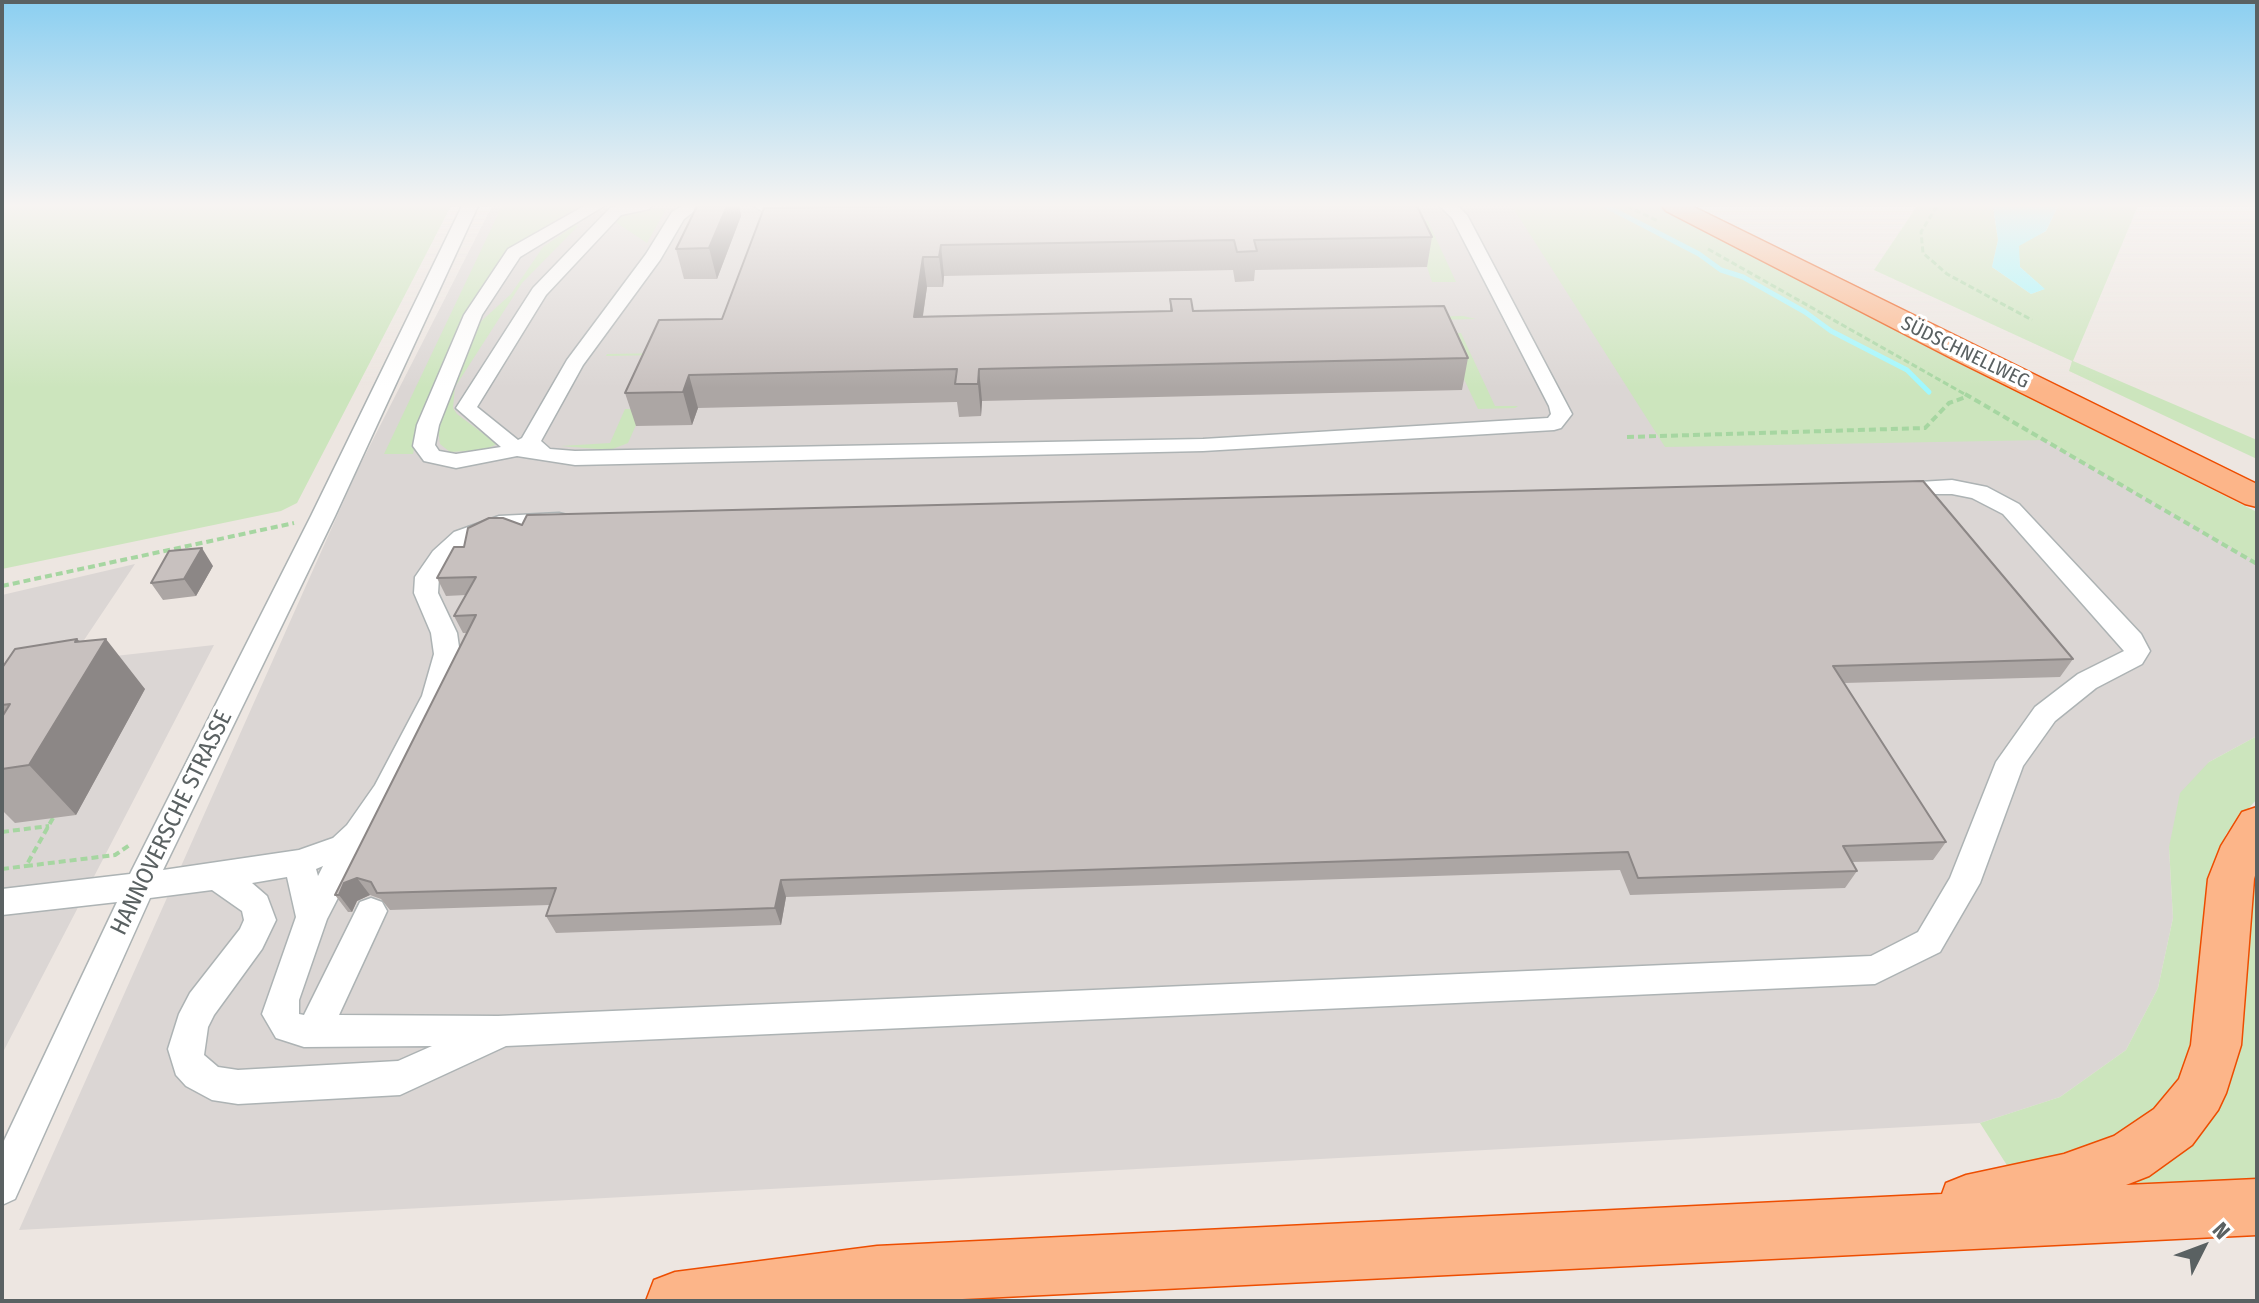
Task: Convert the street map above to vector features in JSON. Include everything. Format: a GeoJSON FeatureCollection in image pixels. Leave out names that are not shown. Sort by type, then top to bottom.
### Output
{"type":"FeatureCollection","features":[{"type":"Feature","properties":{"kind":"highway","name":"SÜDSCHNELLWEG"},"geometry":{"type":"LineString","coordinates":[[1780,267],[1933,338],[2257,497]]}},
{"type":"Feature","properties":{"kind":"highway","name":"SÜDSCHNELLWEG"},"geometry":{"type":"LineString","coordinates":[[1820,267],[2257,480]]}},
{"type":"Feature","properties":{"kind":"highway"},"geometry":{"type":"LineString","coordinates":[[1861,1228],[1916,1209],[1978,1201],[2064,1181],[2130,1157],[2173,1127],[2200,1093],[2216,1045],[2231,879],[2243,846],[2257,824]]}},
{"type":"Feature","properties":{"kind":"highway"},"geometry":{"type":"LineString","coordinates":[[675,1301],[877,1275],[1052,1264],[2257,1207]]}},
{"type":"Feature","properties":{"kind":"street","name":"HANNOVERSCHE STRASSE"},"geometry":{"type":"LineString","coordinates":[[2,1186],[141,884],[349,463],[441,267]]}},
{"type":"Feature","properties":{"kind":"street"},"geometry":{"type":"LineString","coordinates":[[505,267],[473,315],[428,425],[424,446],[432,456],[456,461],[530,449]]}},
{"type":"Feature","properties":{"kind":"street"},"geometry":{"type":"LineString","coordinates":[[563,267],[539,292],[466,408],[530,449],[575,458],[1203,445],[1554,424],[1562,414],[1559,406],[1486,267]]}},
{"type":"Feature","properties":{"kind":"street"},"geometry":{"type":"LineString","coordinates":[[530,449],[574,364],[646,267]]}},
{"type":"Feature","properties":{"kind":"street"},"geometry":{"type":"LineString","coordinates":[[344,847],[342,861],[312,917],[279,1014],[288,1027],[314,1031],[503,1030],[1875,970],[1929,942],[1964,883],[2010,762],[2045,714],[2087,681],[2133,658],[2137,651],[2132,640],[2011,509],[1979,492],[1952,487],[1872,489]]}},
{"type":"Feature","properties":{"kind":"street"},"geometry":{"type":"LineString","coordinates":[[2,902],[217,877],[287,863],[344,847],[358,833],[386,792],[435,696],[447,654],[444,633],[426,593],[427,577],[441,556],[462,537],[499,523],[587,520]]}},
{"type":"Feature","properties":{"kind":"street"},"geometry":{"type":"LineString","coordinates":[[287,863],[312,917]]}},
{"type":"Feature","properties":{"kind":"street"},"geometry":{"type":"LineString","coordinates":[[217,877],[256,905],[260,920],[251,939],[202,1004],[191,1025],[185,1049],[188,1063],[212,1083],[238,1087],[400,1078],[503,1030]]}},
{"type":"Feature","properties":{"kind":"street"},"geometry":{"type":"LineString","coordinates":[[314,1031],[371,911]]}},
{"type":"Feature","properties":{"kind":"path"},"geometry":{"type":"LineString","coordinates":[[1740,267],[2257,564]]}},
{"type":"Feature","properties":{"kind":"path"},"geometry":{"type":"LineString","coordinates":[[1939,267],[2032,320]]}},
{"type":"Feature","properties":{"kind":"path"},"geometry":{"type":"LineString","coordinates":[[1627,437],[1925,428],[1938,418],[1949,403],[1966,397]]}},
{"type":"Feature","properties":{"kind":"path"},"geometry":{"type":"LineString","coordinates":[[2,586],[323,516]]}},
{"type":"Feature","properties":{"kind":"path"},"geometry":{"type":"LineString","coordinates":[[26,866],[53,818]]}},
{"type":"Feature","properties":{"kind":"path"},"geometry":{"type":"LineString","coordinates":[[2,832],[49,826]]}},
{"type":"Feature","properties":{"kind":"path"},"geometry":{"type":"LineString","coordinates":[[2,869],[115,855],[131,844]]}},
{"type":"Feature","properties":{"kind":"shaded area"},"geometry":{"type":"Polygon","coordinates":[[[461,267],[1738,267],[2257,560],[2257,736],[2209,762],[2169,847],[2173,918],[2158,988],[2126,1050],[2060,1097],[1980,1123],[19,1230],[358,469],[461,267]]]}},
{"type":"Feature","properties":{"kind":"shaded area"},"geometry":{"type":"Polygon","coordinates":[[[135,564],[70,661],[214,645],[2,1054],[2,595],[135,564]]]}},
{"type":"Feature","properties":{"kind":"green space"},"geometry":{"type":"Polygon","coordinates":[[[2,267],[419,267],[297,503],[281,511],[2,569],[2,267]]]}},
{"type":"Feature","properties":{"kind":"green space"},"geometry":{"type":"Polygon","coordinates":[[[473,267],[498,267],[480,293],[417,432],[413,454],[384,454],[473,267]]]}},
{"type":"Feature","properties":{"kind":"green space"},"geometry":{"type":"Polygon","coordinates":[[[530,267],[538,267],[522,283],[455,387],[453,408],[497,444],[484,450],[450,452],[440,444],[438,429],[476,326],[511,294],[530,267]]]}},
{"type":"Feature","properties":{"kind":"green space"},"geometry":{"type":"Polygon","coordinates":[[[1427,267],[1449,267],[1456,282],[1432,282],[1427,267]]]}},
{"type":"Feature","properties":{"kind":"green space"},"geometry":{"type":"Polygon","coordinates":[[[1551,267],[1781,267],[2008,387],[2257,512],[2257,562],[2045,440],[1665,447],[1551,267]]]}},
{"type":"Feature","properties":{"kind":"green space"},"geometry":{"type":"Polygon","coordinates":[[[1876,267],[1992,267],[2031,294],[2044,289],[2020,267],[2113,267],[2073,361],[2257,440],[2257,459],[2069,371],[2072,361],[1874,270],[1876,267]]]}},
{"type":"Feature","properties":{"kind":"green space"},"geometry":{"type":"Polygon","coordinates":[[[1463,316],[1476,319],[1435,320],[1440,334],[1461,333],[1495,406],[1518,406],[1515,408],[1478,409],[1464,379],[1457,379],[1417,317],[1463,316]]]}},
{"type":"Feature","properties":{"kind":"green space"},"geometry":{"type":"Polygon","coordinates":[[[668,353],[628,443],[610,450],[561,446],[610,443],[625,409],[638,409],[661,355],[607,354],[668,353]]]}},
{"type":"Feature","properties":{"kind":"green space"},"geometry":{"type":"Polygon","coordinates":[[[2257,736],[2257,799],[2226,834],[2218,858],[2190,1056],[2172,1095],[2152,1120],[2017,1181],[1980,1123],[2060,1097],[2126,1050],[2158,988],[2173,918],[2169,847],[2180,793],[2209,762],[2257,736]]]}},
{"type":"Feature","properties":{"kind":"green space"},"geometry":{"type":"Polygon","coordinates":[[[2257,855],[2257,1190],[2129,1185],[2167,1164],[2185,1147],[2257,855]]]}},
{"type":"Feature","properties":{"kind":"water"},"geometry":{"type":"Polygon","coordinates":[[[1992,267],[2020,267],[2045,289],[2031,294],[1992,267]]]}},
{"type":"Feature","properties":{"kind":"building"},"geometry":{"type":"Polygon","coordinates":[[[742,267],[922,267],[914,317],[1172,311],[1170,299],[1191,299],[1193,311],[1444,306],[1468,358],[979,369],[978,384],[955,384],[957,369],[689,375],[683,392],[625,393],[659,320],[722,319],[742,267]]]}},
{"type":"Feature","properties":{"kind":"building"},"geometry":{"type":"Polygon","coordinates":[[[1923,481],[2073,659],[1833,666],[1946,842],[1843,846],[1857,871],[1638,878],[1628,852],[781,880],[775,908],[546,916],[556,888],[377,893],[371,882],[357,878],[344,883],[339,895],[335,895],[476,615],[454,616],[476,577],[437,578],[454,547],[464,547],[468,528],[489,518],[503,518],[522,525],[527,515],[1923,481]]]}},
{"type":"Feature","properties":{"kind":"building"},"geometry":{"type":"Polygon","coordinates":[[[202,548],[184,579],[151,583],[169,551],[202,548]]]}},
{"type":"Feature","properties":{"kind":"building"},"geometry":{"type":"Polygon","coordinates":[[[77,639],[75,642],[106,639],[29,765],[2,769],[2,717],[10,704],[2,705],[2,668],[15,649],[77,639]]]}},
{"type":"Feature","properties":{"kind":"waterway"},"geometry":{"type":"LineString","coordinates":[[1717,267],[1743,277],[1805,312],[1831,331],[1907,370],[1929,392]]}}]}
